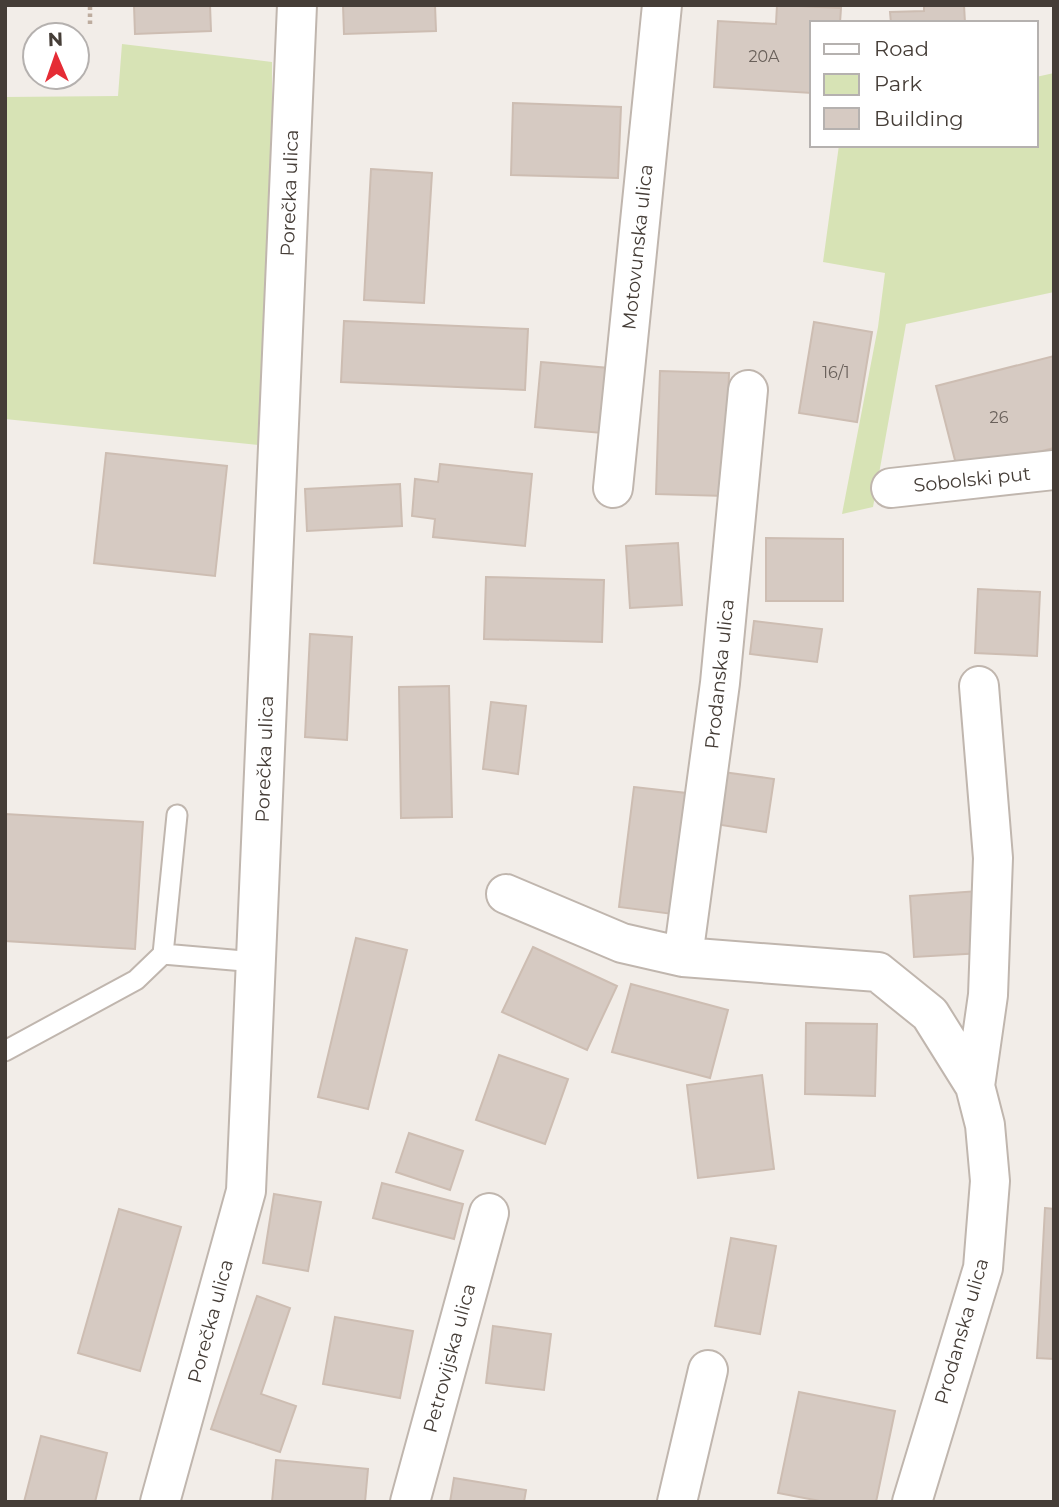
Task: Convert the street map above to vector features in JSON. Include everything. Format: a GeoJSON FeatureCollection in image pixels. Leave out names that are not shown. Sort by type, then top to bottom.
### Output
{"type":"FeatureCollection","features":[{"type":"Feature","properties":{"kind":"street","name":"Porečka ulica"},"geometry":{"type":"LineString","coordinates":[[160,1502],[246,1191],[297,5]]}},
{"type":"Feature","properties":{"kind":"street","name":"Motovunska ulica"},"geometry":{"type":"LineString","coordinates":[[613,488],[662,5]]}},
{"type":"Feature","properties":{"kind":"street","name":"Prodanska ulica"},"geometry":{"type":"LineString","coordinates":[[683,957],[720,683],[748,390]]}},
{"type":"Feature","properties":{"kind":"street","name":"Sobolski put"},"geometry":{"type":"LineString","coordinates":[[891,488],[1054,470]]}},
{"type":"Feature","properties":{"kind":"street"},"geometry":{"type":"LineString","coordinates":[[975,1086],[988,995],[993,858],[979,686]]}},
{"type":"Feature","properties":{"kind":"street","name":"Prodanska ulica"},"geometry":{"type":"LineString","coordinates":[[506,894],[622,943],[683,957],[878,972],[930,1014],[975,1086],[985,1125],[990,1181],[983,1268],[912,1502]]}},
{"type":"Feature","properties":{"kind":"street","name":"Petrovijska ulica"},"geometry":{"type":"LineString","coordinates":[[410,1502],[489,1213]]}},
{"type":"Feature","properties":{"kind":"street"},"geometry":{"type":"LineString","coordinates":[[677,1502],[708,1370]]}},
{"type":"Feature","properties":{"kind":"lane"},"geometry":{"type":"LineString","coordinates":[[5,1051],[136,979],[163,954],[177,815]]}},
{"type":"Feature","properties":{"kind":"lane"},"geometry":{"type":"LineString","coordinates":[[163,954],[256,962]]}},
{"type":"Feature","properties":{"kind":"green space"},"geometry":{"type":"Polygon","coordinates":[[[122,44],[272,62],[272,322],[268,446],[5,419],[5,97],[118,96],[122,44]]]}},
{"type":"Feature","properties":{"kind":"green space"},"geometry":{"type":"Polygon","coordinates":[[[1054,73],[1054,292],[906,324],[873,507],[842,514],[878,327],[885,273],[823,262],[839,147],[1038,147],[1038,77],[1054,73]]]}},
{"type":"Feature","properties":{"kind":"building"},"geometry":{"type":"Polygon","coordinates":[[[134,5],[210,5],[211,31],[135,34],[134,5]]]}},
{"type":"Feature","properties":{"kind":"building"},"geometry":{"type":"Polygon","coordinates":[[[343,5],[435,5],[436,31],[344,34],[343,5]]]}},
{"type":"Feature","properties":{"kind":"building"},"geometry":{"type":"Polygon","coordinates":[[[777,5],[841,8],[840,21],[810,21],[810,93],[714,87],[718,21],[776,24],[777,5]]]}},
{"type":"Feature","properties":{"kind":"building"},"geometry":{"type":"Polygon","coordinates":[[[924,5],[964,5],[965,21],[891,21],[890,12],[924,11],[924,5]]]}},
{"type":"Feature","properties":{"kind":"building"},"geometry":{"type":"Polygon","coordinates":[[[513,103],[621,107],[618,178],[511,175],[513,103]]]}},
{"type":"Feature","properties":{"kind":"building"},"geometry":{"type":"Polygon","coordinates":[[[371,169],[432,173],[424,303],[364,300],[371,169]]]}},
{"type":"Feature","properties":{"kind":"building"},"geometry":{"type":"Polygon","coordinates":[[[344,321],[528,329],[525,390],[341,382],[344,321]]]}},
{"type":"Feature","properties":{"kind":"building"},"geometry":{"type":"Polygon","coordinates":[[[814,322],[872,332],[857,422],[799,413],[814,322]]]}},
{"type":"Feature","properties":{"kind":"building"},"geometry":{"type":"Polygon","coordinates":[[[1054,356],[1054,448],[958,472],[936,386],[1054,356]]]}},
{"type":"Feature","properties":{"kind":"building"},"geometry":{"type":"Polygon","coordinates":[[[541,362],[609,368],[602,433],[535,427],[541,362]]]}},
{"type":"Feature","properties":{"kind":"building"},"geometry":{"type":"Polygon","coordinates":[[[660,371],[729,373],[725,496],[656,494],[660,371]]]}},
{"type":"Feature","properties":{"kind":"building"},"geometry":{"type":"Polygon","coordinates":[[[106,453],[227,466],[215,576],[94,563],[106,453]]]}},
{"type":"Feature","properties":{"kind":"building"},"geometry":{"type":"Polygon","coordinates":[[[440,464],[532,474],[525,546],[433,537],[435,519],[412,516],[415,479],[438,482],[440,464]]]}},
{"type":"Feature","properties":{"kind":"building"},"geometry":{"type":"Polygon","coordinates":[[[400,484],[402,526],[307,531],[305,489],[400,484]]]}},
{"type":"Feature","properties":{"kind":"building"},"geometry":{"type":"Polygon","coordinates":[[[766,538],[843,539],[843,601],[766,601],[766,538]]]}},
{"type":"Feature","properties":{"kind":"building"},"geometry":{"type":"Polygon","coordinates":[[[678,543],[682,605],[630,608],[626,546],[678,543]]]}},
{"type":"Feature","properties":{"kind":"building"},"geometry":{"type":"Polygon","coordinates":[[[486,577],[604,580],[602,642],[484,639],[486,577]]]}},
{"type":"Feature","properties":{"kind":"building"},"geometry":{"type":"Polygon","coordinates":[[[978,589],[1040,592],[1037,656],[975,653],[978,589]]]}},
{"type":"Feature","properties":{"kind":"building"},"geometry":{"type":"Polygon","coordinates":[[[754,621],[822,629],[817,662],[750,654],[754,621]]]}},
{"type":"Feature","properties":{"kind":"building"},"geometry":{"type":"Polygon","coordinates":[[[310,634],[352,637],[347,740],[305,737],[310,634]]]}},
{"type":"Feature","properties":{"kind":"building"},"geometry":{"type":"Polygon","coordinates":[[[449,686],[452,817],[401,818],[399,687],[449,686]]]}},
{"type":"Feature","properties":{"kind":"building"},"geometry":{"type":"Polygon","coordinates":[[[491,702],[526,706],[518,774],[483,769],[491,702]]]}},
{"type":"Feature","properties":{"kind":"building"},"geometry":{"type":"Polygon","coordinates":[[[723,772],[774,779],[766,832],[715,824],[723,772]]]}},
{"type":"Feature","properties":{"kind":"building"},"geometry":{"type":"Polygon","coordinates":[[[634,787],[695,794],[680,915],[619,907],[634,787]]]}},
{"type":"Feature","properties":{"kind":"building"},"geometry":{"type":"Polygon","coordinates":[[[5,814],[143,822],[135,949],[5,941],[5,814]]]}},
{"type":"Feature","properties":{"kind":"building"},"geometry":{"type":"Polygon","coordinates":[[[978,891],[982,953],[914,957],[910,896],[978,891]]]}},
{"type":"Feature","properties":{"kind":"building"},"geometry":{"type":"Polygon","coordinates":[[[356,938],[407,950],[368,1109],[318,1097],[356,938]]]}},
{"type":"Feature","properties":{"kind":"building"},"geometry":{"type":"Polygon","coordinates":[[[533,947],[617,986],[587,1050],[502,1012],[533,947]]]}},
{"type":"Feature","properties":{"kind":"building"},"geometry":{"type":"Polygon","coordinates":[[[631,984],[728,1010],[710,1078],[612,1052],[631,984]]]}},
{"type":"Feature","properties":{"kind":"building"},"geometry":{"type":"Polygon","coordinates":[[[806,1023],[877,1024],[875,1096],[805,1094],[806,1023]]]}},
{"type":"Feature","properties":{"kind":"building"},"geometry":{"type":"Polygon","coordinates":[[[499,1055],[568,1079],[545,1144],[476,1120],[499,1055]]]}},
{"type":"Feature","properties":{"kind":"building"},"geometry":{"type":"Polygon","coordinates":[[[762,1075],[774,1169],[698,1178],[687,1085],[762,1075]]]}},
{"type":"Feature","properties":{"kind":"building"},"geometry":{"type":"Polygon","coordinates":[[[409,1133],[463,1151],[450,1190],[396,1172],[409,1133]]]}},
{"type":"Feature","properties":{"kind":"building"},"geometry":{"type":"Polygon","coordinates":[[[382,1183],[463,1204],[454,1239],[373,1218],[382,1183]]]}},
{"type":"Feature","properties":{"kind":"building"},"geometry":{"type":"Polygon","coordinates":[[[274,1194],[321,1202],[308,1271],[263,1263],[274,1194]]]}},
{"type":"Feature","properties":{"kind":"building"},"geometry":{"type":"Polygon","coordinates":[[[1045,1208],[1054,1209],[1054,1359],[1037,1358],[1045,1208]]]}},
{"type":"Feature","properties":{"kind":"building"},"geometry":{"type":"Polygon","coordinates":[[[119,1209],[181,1227],[140,1371],[78,1353],[119,1209]]]}},
{"type":"Feature","properties":{"kind":"building"},"geometry":{"type":"Polygon","coordinates":[[[731,1238],[776,1246],[760,1334],[715,1326],[731,1238]]]}},
{"type":"Feature","properties":{"kind":"building"},"geometry":{"type":"Polygon","coordinates":[[[257,1296],[290,1308],[261,1394],[296,1406],[280,1452],[211,1429],[257,1296]]]}},
{"type":"Feature","properties":{"kind":"building"},"geometry":{"type":"Polygon","coordinates":[[[335,1317],[413,1331],[400,1398],[323,1384],[335,1317]]]}},
{"type":"Feature","properties":{"kind":"building"},"geometry":{"type":"Polygon","coordinates":[[[493,1326],[551,1334],[544,1390],[486,1383],[493,1326]]]}},
{"type":"Feature","properties":{"kind":"building"},"geometry":{"type":"Polygon","coordinates":[[[799,1392],[895,1411],[876,1502],[825,1502],[778,1493],[799,1392]]]}},
{"type":"Feature","properties":{"kind":"building"},"geometry":{"type":"Polygon","coordinates":[[[41,1436],[107,1453],[95,1502],[24,1502],[41,1436]]]}},
{"type":"Feature","properties":{"kind":"building"},"geometry":{"type":"Polygon","coordinates":[[[276,1460],[368,1469],[365,1502],[272,1502],[276,1460]]]}},
{"type":"Feature","properties":{"kind":"building"},"geometry":{"type":"Polygon","coordinates":[[[454,1478],[526,1490],[524,1502],[450,1502],[454,1478]]]}}]}
